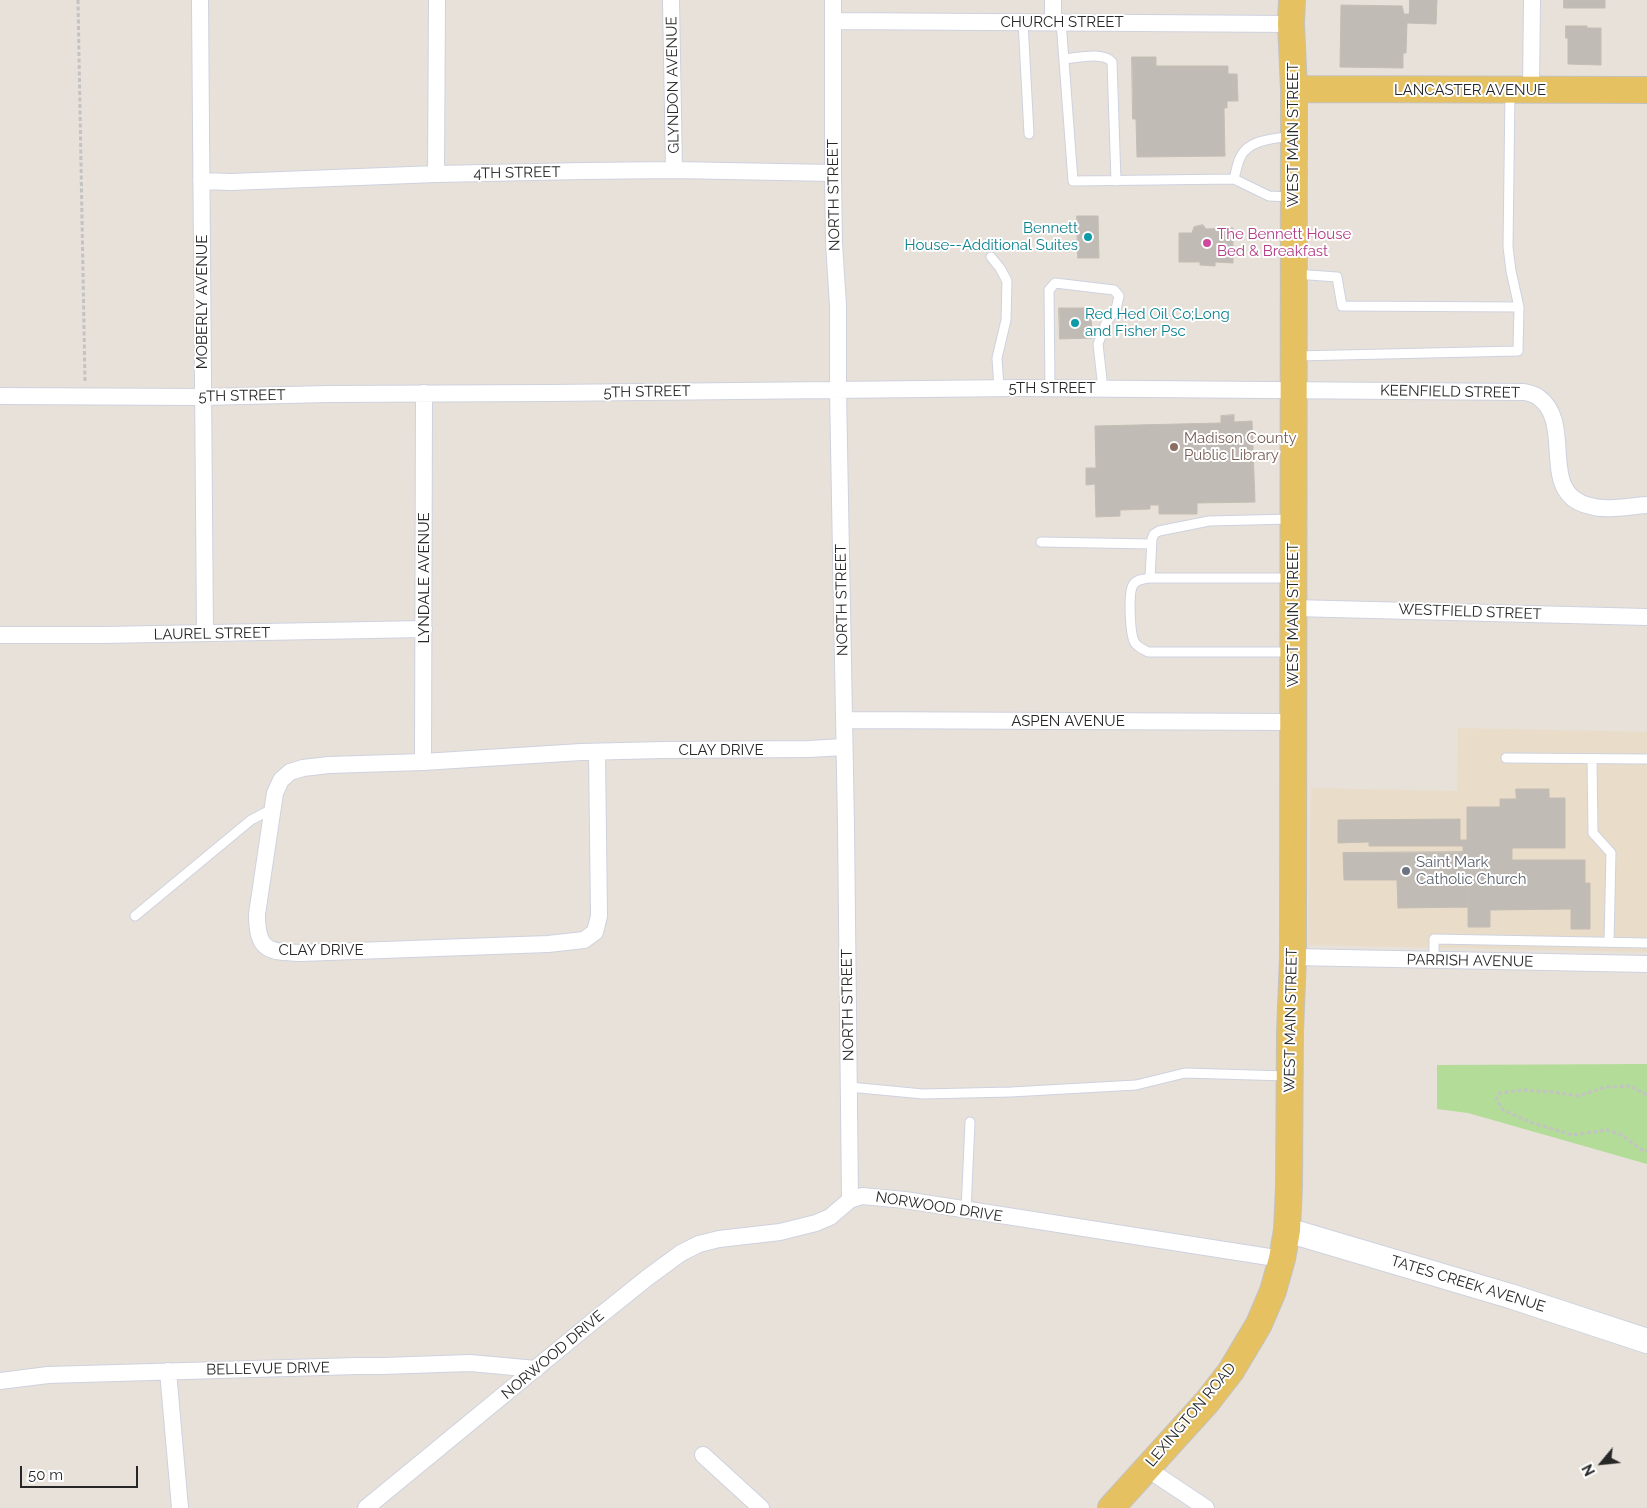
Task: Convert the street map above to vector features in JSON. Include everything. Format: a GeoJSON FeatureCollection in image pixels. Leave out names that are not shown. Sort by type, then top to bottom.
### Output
{"type":"FeatureCollection","features":[{"type":"Feature","properties":{"kind":"main road","name":"WEST MAIN STREET"},"geometry":{"type":"LineString","coordinates":[[1287,1230],[1293,957],[1294,90],[1291,12]]}},
{"type":"Feature","properties":{"kind":"main road","name":"LANCASTER AVENUE"},"geometry":{"type":"LineString","coordinates":[[1294,90],[1647,90]]}},
{"type":"Feature","properties":{"kind":"main road","name":"LEXINGTON ROAD"},"geometry":{"type":"LineString","coordinates":[[1111,1508],[1207,1402],[1232,1371],[1259,1324],[1273,1291],[1282,1259],[1287,1230]]}},
{"type":"Feature","properties":{"kind":"main road","name":"TATES CREEK AVENUE"},"geometry":{"type":"LineString","coordinates":[[1287,1230],[1510,1296],[1647,1341]]}},
{"type":"Feature","properties":{"kind":"street","name":"MOBERLY AVENUE"},"geometry":{"type":"LineString","coordinates":[[200,0],[205,634]]}},
{"type":"Feature","properties":{"kind":"street"},"geometry":{"type":"LineString","coordinates":[[436,174],[437,0]]}},
{"type":"Feature","properties":{"kind":"street","name":"GLYNDON AVENUE"},"geometry":{"type":"LineString","coordinates":[[671,0],[674,170]]}},
{"type":"Feature","properties":{"kind":"street","name":"NORTH STREET"},"geometry":{"type":"LineString","coordinates":[[833,0],[833,173],[834,243],[838,305],[850,1200]]}},
{"type":"Feature","properties":{"kind":"street"},"geometry":{"type":"LineString","coordinates":[[1054,0],[1057,21]]}},
{"type":"Feature","properties":{"kind":"street"},"geometry":{"type":"LineString","coordinates":[[1520,90],[1532,0]]}},
{"type":"Feature","properties":{"kind":"street","name":"CHURCH STREET"},"geometry":{"type":"LineString","coordinates":[[833,21],[1023,22],[1291,12]]}},
{"type":"Feature","properties":{"kind":"street","name":"4TH STREET"},"geometry":{"type":"LineString","coordinates":[[201,181],[231,182],[436,174],[674,170],[833,173]]}},
{"type":"Feature","properties":{"kind":"street","name":"5TH STREET"},"geometry":{"type":"LineString","coordinates":[[0,396],[203,397],[999,388],[1293,391]]}},
{"type":"Feature","properties":{"kind":"street","name":"KEENFIELD STREET"},"geometry":{"type":"LineString","coordinates":[[1293,391],[1524,392],[1536,395],[1548,408],[1554,422],[1561,482],[1566,493],[1576,502],[1591,507],[1647,505]]}},
{"type":"Feature","properties":{"kind":"street","name":"LYNDALE AVENUE"},"geometry":{"type":"LineString","coordinates":[[423,762],[424,394]]}},
{"type":"Feature","properties":{"kind":"street","name":"WESTFIELD STREET"},"geometry":{"type":"LineString","coordinates":[[1293,608],[1647,617]]}},
{"type":"Feature","properties":{"kind":"street","name":"LAUREL STREET"},"geometry":{"type":"LineString","coordinates":[[0,634],[103,636],[424,629]]}},
{"type":"Feature","properties":{"kind":"street","name":"ASPEN AVENUE"},"geometry":{"type":"LineString","coordinates":[[844,720],[1292,722]]}},
{"type":"Feature","properties":{"kind":"street","name":"CLAY DRIVE"},"geometry":{"type":"LineString","coordinates":[[598,752],[599,916],[595,932],[584,940],[548,944],[346,952],[276,952],[266,947],[261,941],[257,929],[259,896],[272,809],[275,793],[281,780],[290,772],[303,768],[329,765],[423,762],[598,752],[844,748]]}},
{"type":"Feature","properties":{"kind":"street","name":"PARRISH AVENUE"},"geometry":{"type":"LineString","coordinates":[[1293,957],[1647,964]]}},
{"type":"Feature","properties":{"kind":"street","name":"NORWOOD DRIVE"},"geometry":{"type":"LineString","coordinates":[[366,1508],[647,1278],[681,1253],[699,1244],[719,1239],[780,1232],[816,1223],[830,1217],[850,1200],[862,1196],[874,1196],[1101,1230],[1282,1259]]}},
{"type":"Feature","properties":{"kind":"street","name":"BELLEVUE DRIVE"},"geometry":{"type":"LineString","coordinates":[[0,1381],[48,1375],[470,1363],[536,1369]]}},
{"type":"Feature","properties":{"kind":"street"},"geometry":{"type":"LineString","coordinates":[[168,1371],[180,1508]]}},
{"type":"Feature","properties":{"kind":"street"},"geometry":{"type":"LineString","coordinates":[[703,1455],[761,1508]]}},
{"type":"Feature","properties":{"kind":"street"},"geometry":{"type":"LineString","coordinates":[[1146,1468],[1206,1508]]}},
{"type":"Feature","properties":{"kind":"lane"},"geometry":{"type":"LineString","coordinates":[[1057,21],[1064,60],[1073,181],[1234,179],[1269,196],[1294,198]]}},
{"type":"Feature","properties":{"kind":"lane"},"geometry":{"type":"LineString","coordinates":[[1023,22],[1029,134]]}},
{"type":"Feature","properties":{"kind":"lane"},"geometry":{"type":"LineString","coordinates":[[1064,60],[1102,56],[1109,58],[1112,62],[1116,181]]}},
{"type":"Feature","properties":{"kind":"lane"},"geometry":{"type":"LineString","coordinates":[[1293,356],[1518,351],[1519,307],[1508,247],[1520,90]]}},
{"type":"Feature","properties":{"kind":"lane"},"geometry":{"type":"LineString","coordinates":[[1234,179],[1241,155],[1250,147],[1261,140],[1294,136]]}},
{"type":"Feature","properties":{"kind":"lane"},"geometry":{"type":"LineString","coordinates":[[991,257],[1000,268],[1006,281],[1006,320],[997,358],[999,388]]}},
{"type":"Feature","properties":{"kind":"lane"},"geometry":{"type":"LineString","coordinates":[[1294,273],[1337,277],[1342,306],[1519,307]]}},
{"type":"Feature","properties":{"kind":"lane"},"geometry":{"type":"LineString","coordinates":[[1050,388],[1049,290],[1055,283],[1114,290],[1119,296],[1116,309],[1106,324],[1098,344],[1102,389]]}},
{"type":"Feature","properties":{"kind":"lane"},"geometry":{"type":"LineString","coordinates":[[1150,578],[1151,544],[1154,534],[1159,531],[1209,521],[1293,519]]}},
{"type":"Feature","properties":{"kind":"lane"},"geometry":{"type":"LineString","coordinates":[[1041,542],[1151,544]]}},
{"type":"Feature","properties":{"kind":"lane"},"geometry":{"type":"LineString","coordinates":[[1293,578],[1140,579],[1133,585],[1130,595],[1132,635],[1135,643],[1148,652],[1293,652]]}},
{"type":"Feature","properties":{"kind":"lane"},"geometry":{"type":"LineString","coordinates":[[1506,758],[1647,759]]}},
{"type":"Feature","properties":{"kind":"lane"},"geometry":{"type":"LineString","coordinates":[[1592,759],[1593,834],[1612,853],[1609,942]]}},
{"type":"Feature","properties":{"kind":"lane"},"geometry":{"type":"LineString","coordinates":[[135,916],[251,820],[272,809]]}},
{"type":"Feature","properties":{"kind":"lane"},"geometry":{"type":"LineString","coordinates":[[1434,960],[1434,939],[1647,943]]}},
{"type":"Feature","properties":{"kind":"lane"},"geometry":{"type":"LineString","coordinates":[[849,1087],[923,1094],[1011,1092],[1136,1084],[1185,1073],[1289,1076]]}},
{"type":"Feature","properties":{"kind":"lane"},"geometry":{"type":"LineString","coordinates":[[966,1211],[970,1122]]}},
{"type":"Feature","properties":{"kind":"path"},"geometry":{"type":"LineString","coordinates":[[78,0],[85,397]]}},
{"type":"Feature","properties":{"kind":"path"},"geometry":{"type":"LineString","coordinates":[[1647,1095],[1630,1086],[1606,1087],[1578,1096],[1522,1090],[1500,1093],[1496,1099],[1503,1110],[1530,1122],[1572,1135],[1607,1130],[1622,1136],[1640,1149],[1647,1151]]}},
{"type":"Feature","properties":{"kind":"shaded area"},"geometry":{"type":"Polygon","coordinates":[[[1458,728],[1647,732],[1647,952],[1308,945],[1311,788],[1457,791],[1458,728]]]}},
{"type":"Feature","properties":{"kind":"green space"},"geometry":{"type":"Polygon","coordinates":[[[1647,1064],[1647,1164],[1468,1113],[1437,1109],[1437,1065],[1647,1064]]]}},
{"type":"Feature","properties":{"kind":"building"},"geometry":{"type":"Polygon","coordinates":[[[1410,0],[1437,0],[1436,24],[1407,23],[1406,53],[1403,53],[1403,68],[1340,67],[1341,5],[1402,6],[1404,14],[1409,14],[1410,0]]]}},
{"type":"Feature","properties":{"kind":"building"},"geometry":{"type":"Polygon","coordinates":[[[1564,0],[1605,0],[1605,8],[1564,8],[1564,0]]]}},
{"type":"Feature","properties":{"kind":"building"},"geometry":{"type":"Polygon","coordinates":[[[1566,26],[1601,28],[1601,65],[1568,64],[1566,26]]]}},
{"type":"Feature","properties":{"kind":"building"},"geometry":{"type":"Polygon","coordinates":[[[1132,57],[1156,57],[1156,66],[1228,66],[1228,74],[1237,74],[1238,101],[1227,101],[1227,108],[1224,108],[1225,156],[1137,157],[1136,119],[1133,119],[1132,57]]]}},
{"type":"Feature","properties":{"kind":"building","name":"Bennett House--Additional Suites"},"geometry":{"type":"Polygon","coordinates":[[[1077,216],[1098,216],[1099,258],[1078,258],[1077,216]]]}},
{"type":"Feature","properties":{"kind":"building","name":"The Bennett House Bed & Breakfast"},"geometry":{"type":"Polygon","coordinates":[[[1203,225],[1206,229],[1233,228],[1233,263],[1215,262],[1215,266],[1200,265],[1200,262],[1179,262],[1179,233],[1192,233],[1194,227],[1203,225]]]}},
{"type":"Feature","properties":{"kind":"building","name":"Red Hed Oil Co;Long and Fisher Psc"},"geometry":{"type":"Polygon","coordinates":[[[1059,308],[1091,308],[1092,338],[1060,339],[1059,308]]]}},
{"type":"Feature","properties":{"kind":"building","name":"Madison County Public Library"},"geometry":{"type":"Polygon","coordinates":[[[1234,415],[1234,422],[1252,421],[1255,502],[1197,503],[1197,514],[1159,514],[1159,505],[1150,505],[1150,509],[1120,510],[1120,516],[1096,517],[1095,484],[1086,485],[1086,468],[1096,468],[1095,426],[1221,423],[1221,416],[1234,415]]]}},
{"type":"Feature","properties":{"kind":"building"},"geometry":{"type":"Polygon","coordinates":[[[1516,789],[1549,789],[1549,798],[1565,798],[1565,848],[1512,848],[1512,860],[1585,860],[1585,883],[1590,883],[1590,929],[1571,929],[1571,909],[1490,910],[1490,927],[1468,927],[1468,862],[1463,862],[1463,846],[1369,846],[1369,842],[1338,843],[1338,820],[1460,819],[1460,840],[1467,840],[1467,807],[1500,807],[1500,799],[1516,799],[1516,789]]]}},
{"type":"Feature","properties":{"kind":"building","name":"Saint Mark Catholic Church"},"geometry":{"type":"Polygon","coordinates":[[[1463,852],[1463,862],[1468,862],[1468,907],[1398,908],[1397,880],[1344,880],[1343,853],[1463,852]]]}},
{"type":"Feature","properties":{"kind":"place","name":"Bennett House--Additional Suites"},"geometry":{"type":"Point","coordinates":[1088,237]}},
{"type":"Feature","properties":{"kind":"place","name":"The Bennett House Bed & Breakfast"},"geometry":{"type":"Point","coordinates":[1207,243]}},
{"type":"Feature","properties":{"kind":"place","name":"Red Hed Oil Co;Long and Fisher Psc"},"geometry":{"type":"Point","coordinates":[1075,323]}},
{"type":"Feature","properties":{"kind":"place","name":"Madison County Public Library"},"geometry":{"type":"Point","coordinates":[1174,447]}},
{"type":"Feature","properties":{"kind":"place","name":"Saint Mark Catholic Church"},"geometry":{"type":"Point","coordinates":[1406,871]}}]}
